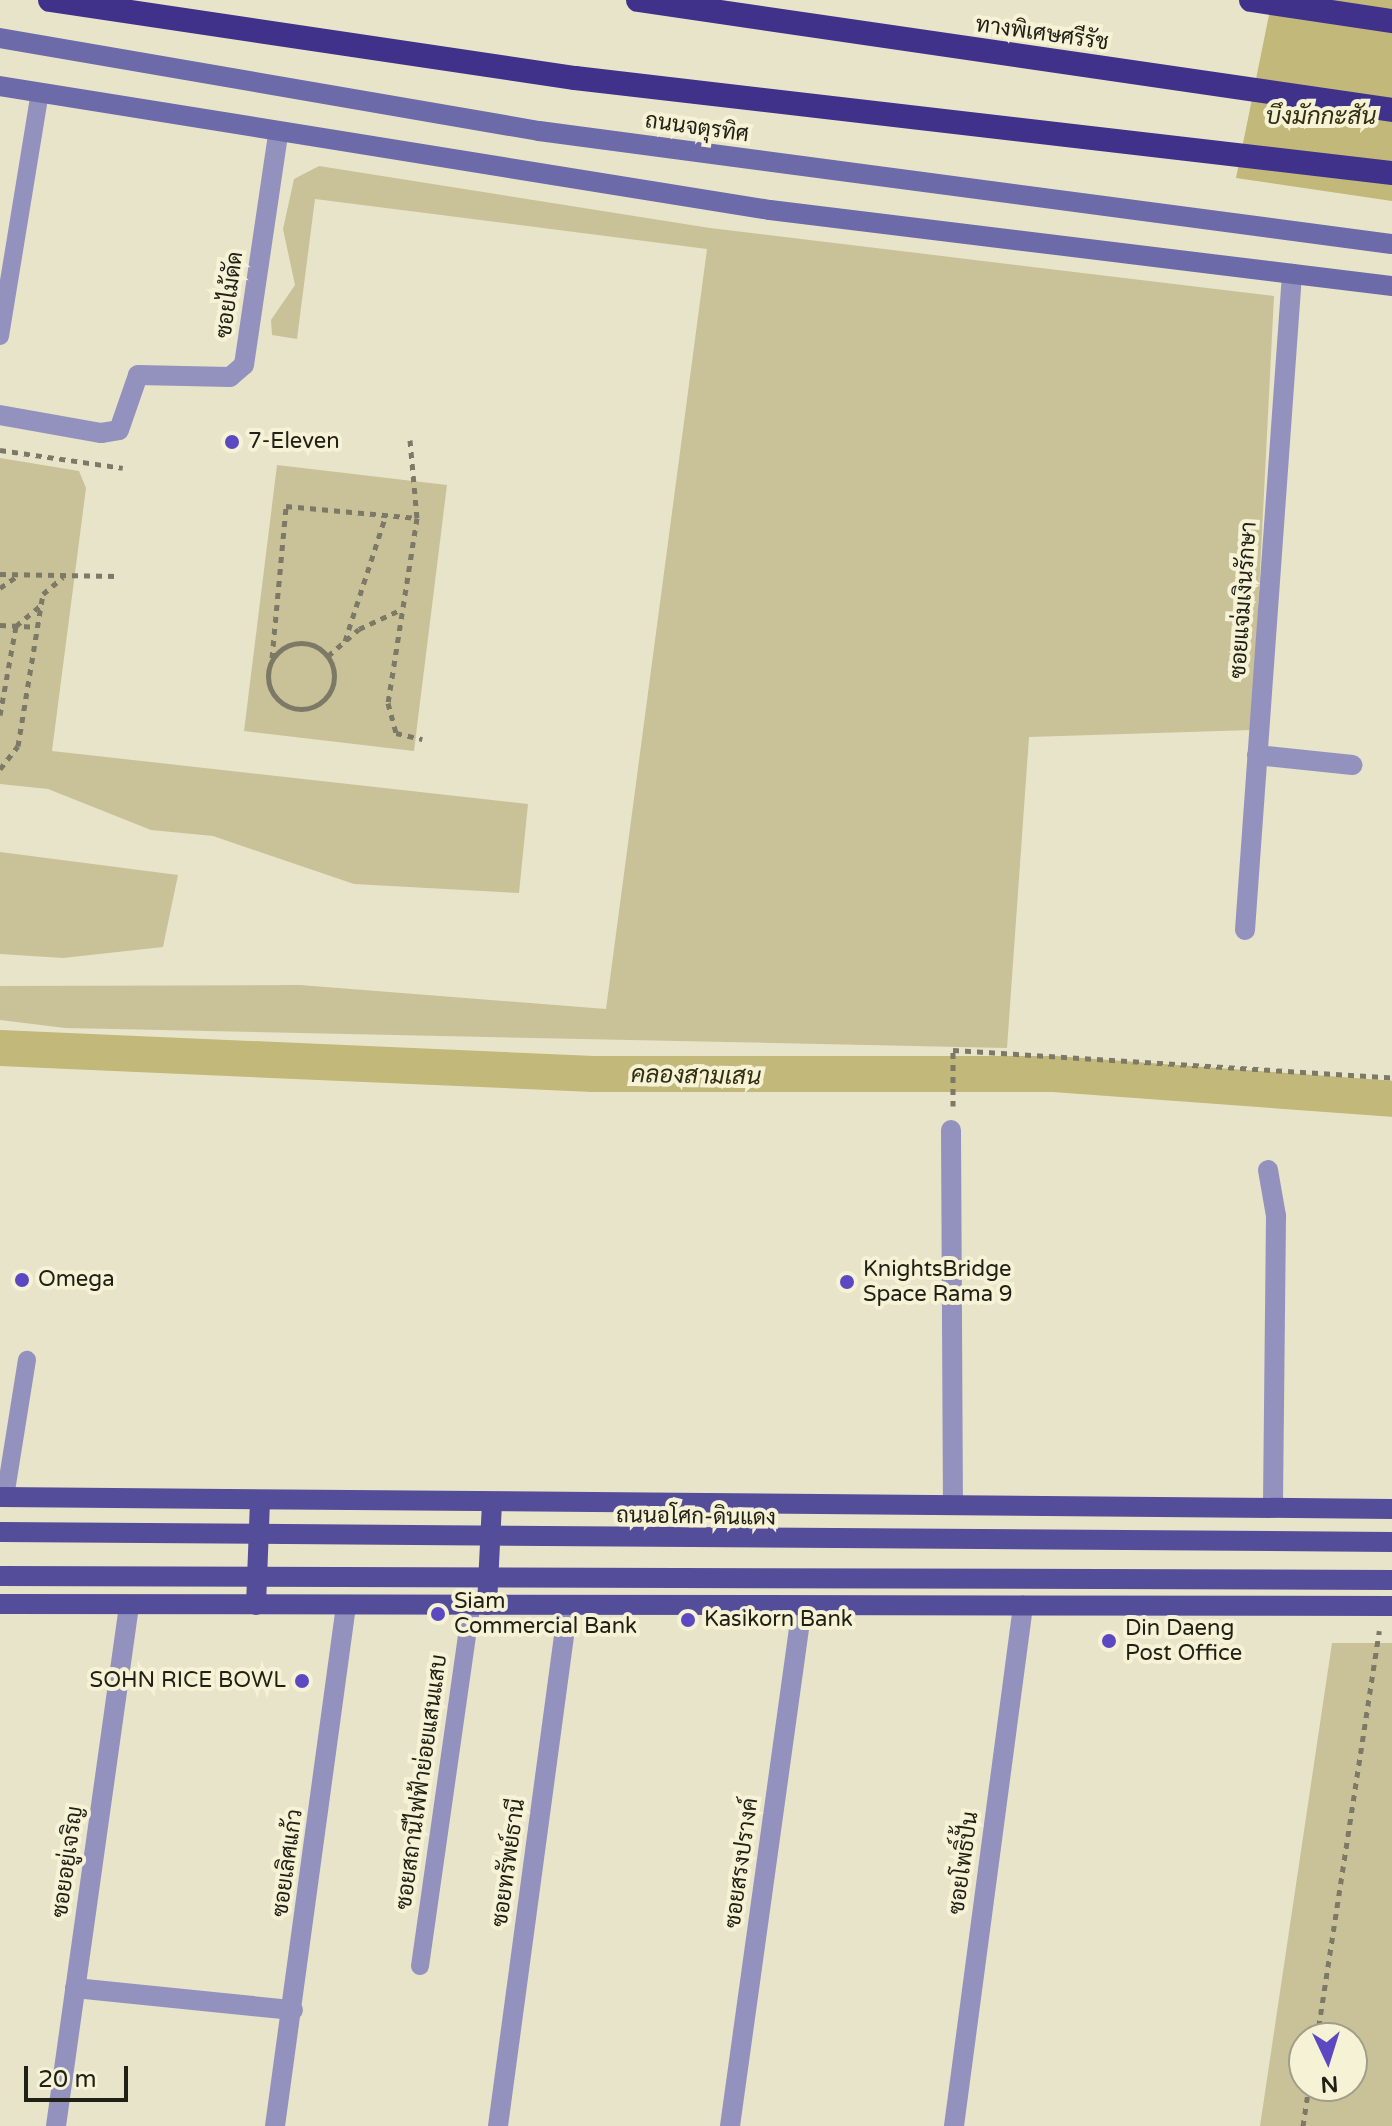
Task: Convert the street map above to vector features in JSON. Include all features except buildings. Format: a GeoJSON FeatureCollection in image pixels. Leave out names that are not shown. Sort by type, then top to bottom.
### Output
{"type":"FeatureCollection","features":[{"type":"Feature","properties":{"kind":"highway"},"geometry":{"type":"LineString","coordinates":[[50,0],[301,34],[575,78],[1392,173]]}},
{"type":"Feature","properties":{"kind":"highway","name":"ทางพิเศษศรีรัช"},"geometry":{"type":"LineString","coordinates":[[638,0],[1392,110]]}},
{"type":"Feature","properties":{"kind":"highway"},"geometry":{"type":"LineString","coordinates":[[1251,0],[1392,21]]}},
{"type":"Feature","properties":{"kind":"main road","name":"ถนนจตุรทิศ"},"geometry":{"type":"LineString","coordinates":[[0,38],[539,131],[1392,244]]}},
{"type":"Feature","properties":{"kind":"main road"},"geometry":{"type":"LineString","coordinates":[[0,86],[278,135],[770,210],[1392,286]]}},
{"type":"Feature","properties":{"kind":"main road","name":"ถนนอโศก-ดินแดง"},"geometry":{"type":"LineString","coordinates":[[3,1497],[1392,1509]]}},
{"type":"Feature","properties":{"kind":"main road"},"geometry":{"type":"LineString","coordinates":[[256,1605],[260,1501]]}},
{"type":"Feature","properties":{"kind":"main road"},"geometry":{"type":"LineString","coordinates":[[479,1605],[492,1503]]}},
{"type":"Feature","properties":{"kind":"main road","name":"ถนนอโศก-ดินแดง"},"geometry":{"type":"LineString","coordinates":[[0,1532],[1392,1542]]}},
{"type":"Feature","properties":{"kind":"main road"},"geometry":{"type":"LineString","coordinates":[[0,1576],[1392,1580]]}},
{"type":"Feature","properties":{"kind":"main road"},"geometry":{"type":"LineString","coordinates":[[0,1604],[1387,1606]]}},
{"type":"Feature","properties":{"kind":"street","name":"ซอยไม้ดัด"},"geometry":{"type":"LineString","coordinates":[[0,415],[110,432],[127,413],[138,375],[230,377],[244,365],[278,135]]}},
{"type":"Feature","properties":{"kind":"street","name":"ซอยแจ่มเงินรักษา"},"geometry":{"type":"LineString","coordinates":[[1245,930],[1292,274]]}},
{"type":"Feature","properties":{"kind":"street"},"geometry":{"type":"LineString","coordinates":[[1257,755],[1352,765]]}},
{"type":"Feature","properties":{"kind":"street"},"geometry":{"type":"LineString","coordinates":[[952,1120],[953,1503]]}},
{"type":"Feature","properties":{"kind":"street"},"geometry":{"type":"LineString","coordinates":[[1268,1170],[1276,1216],[1273,1508]]}},
{"type":"Feature","properties":{"kind":"street","name":"ซอยอยู่เจริญ"},"geometry":{"type":"LineString","coordinates":[[56,2126],[129,1606]]}},
{"type":"Feature","properties":{"kind":"street","name":"ซอยเลิศแก้ว"},"geometry":{"type":"LineString","coordinates":[[275,2126],[346,1606]]}},
{"type":"Feature","properties":{"kind":"street","name":"ซอยทรัพย์ธานี"},"geometry":{"type":"LineString","coordinates":[[498,2126],[568,1606]]}},
{"type":"Feature","properties":{"kind":"street","name":"ซอยโพธิ์ปั้น"},"geometry":{"type":"LineString","coordinates":[[954,2126],[1023,1606]]}},
{"type":"Feature","properties":{"kind":"street","name":"ซอยสรงปรางค์"},"geometry":{"type":"LineString","coordinates":[[730,2126],[802,1607]]}},
{"type":"Feature","properties":{"kind":"street"},"geometry":{"type":"LineString","coordinates":[[75,1988],[293,2010]]}},
{"type":"Feature","properties":{"kind":"lane"},"geometry":{"type":"LineString","coordinates":[[0,336],[40,93]]}},
{"type":"Feature","properties":{"kind":"lane"},"geometry":{"type":"LineString","coordinates":[[3,1497],[27,1360]]}},
{"type":"Feature","properties":{"kind":"lane","name":"ซอยสถานีไฟฟ้าย่อยแสนแสบ"},"geometry":{"type":"LineString","coordinates":[[420,1966],[479,1605]]}},
{"type":"Feature","properties":{"kind":"path"},"geometry":{"type":"LineString","coordinates":[[410,440],[417,518],[402,609],[390,721],[396,733],[422,739]]}},
{"type":"Feature","properties":{"kind":"path"},"geometry":{"type":"LineString","coordinates":[[0,450],[123,468]]}},
{"type":"Feature","properties":{"kind":"path"},"geometry":{"type":"LineString","coordinates":[[328,656],[332,688],[308,708],[277,699],[267,680],[272,658],[286,506],[417,518]]}},
{"type":"Feature","properties":{"kind":"path"},"geometry":{"type":"LineString","coordinates":[[345,641],[386,515]]}},
{"type":"Feature","properties":{"kind":"path"},"geometry":{"type":"LineString","coordinates":[[0,574],[118,576]]}},
{"type":"Feature","properties":{"kind":"path"},"geometry":{"type":"LineString","coordinates":[[0,588],[18,575]]}},
{"type":"Feature","properties":{"kind":"path"},"geometry":{"type":"LineString","coordinates":[[0,715],[16,626],[40,606],[63,577]]}},
{"type":"Feature","properties":{"kind":"path"},"geometry":{"type":"LineString","coordinates":[[0,769],[18,746],[40,606]]}},
{"type":"Feature","properties":{"kind":"path"},"geometry":{"type":"LineString","coordinates":[[328,656],[345,641],[402,609]]}},
{"type":"Feature","properties":{"kind":"path"},"geometry":{"type":"LineString","coordinates":[[0,625],[35,627]]}},
{"type":"Feature","properties":{"kind":"path"},"geometry":{"type":"LineString","coordinates":[[272,658],[300,643],[328,656]]}},
{"type":"Feature","properties":{"kind":"path"},"geometry":{"type":"LineString","coordinates":[[952,1120],[953,1050],[1392,1078]]}},
{"type":"Feature","properties":{"kind":"path"},"geometry":{"type":"LineString","coordinates":[[1320,2022],[1387,1606]]}},
{"type":"Feature","properties":{"kind":"path"},"geometry":{"type":"LineString","coordinates":[[1303,2126],[1307,2102]]}},
{"type":"Feature","properties":{"kind":"shaded area"},"geometry":{"type":"Polygon","coordinates":[[[319,166],[710,228],[1274,296],[1252,730],[1029,737],[1007,1048],[65,1028],[0,1020],[0,986],[300,985],[606,1009],[707,249],[315,199],[297,339],[272,335],[271,320],[295,285],[283,229],[294,179],[319,166]]]}},
{"type":"Feature","properties":{"kind":"shaded area"},"geometry":{"type":"Polygon","coordinates":[[[0,458],[79,471],[86,488],[52,751],[528,804],[519,893],[354,884],[213,836],[151,830],[48,789],[0,784],[0,458]]]}},
{"type":"Feature","properties":{"kind":"shaded area"},"geometry":{"type":"Polygon","coordinates":[[[277,465],[447,485],[414,751],[244,731],[277,465]]]}},
{"type":"Feature","properties":{"kind":"shaded area"},"geometry":{"type":"Polygon","coordinates":[[[0,852],[178,875],[163,947],[63,958],[0,954],[0,852]]]}},
{"type":"Feature","properties":{"kind":"shaded area"},"geometry":{"type":"Polygon","coordinates":[[[1332,1643],[1392,1643],[1392,2126],[1260,2126],[1332,1643]]]}},
{"type":"Feature","properties":{"kind":"water","name":"บึงมักกะสัน"},"geometry":{"type":"Polygon","coordinates":[[[1272,0],[1392,0],[1392,201],[1236,178],[1272,0]]]}},
{"type":"Feature","properties":{"kind":"waterway","name":"คลองสามเสน"},"geometry":{"type":"LineString","coordinates":[[0,1048],[593,1074],[1054,1074],[1392,1099]]}},
{"type":"Feature","properties":{"kind":"place","name":"7-Eleven"},"geometry":{"type":"Point","coordinates":[232,442]}},
{"type":"Feature","properties":{"kind":"place","name":"Omega"},"geometry":{"type":"Point","coordinates":[22,1280]}},
{"type":"Feature","properties":{"kind":"place","name":"KnightsBridge Space Rama 9"},"geometry":{"type":"Point","coordinates":[847,1282]}},
{"type":"Feature","properties":{"kind":"place","name":"Siam Commercial Bank"},"geometry":{"type":"Point","coordinates":[438,1614]}},
{"type":"Feature","properties":{"kind":"place","name":"Kasikorn Bank"},"geometry":{"type":"Point","coordinates":[688,1620]}},
{"type":"Feature","properties":{"kind":"place","name":"Din Daeng Post Office"},"geometry":{"type":"Point","coordinates":[1109,1641]}},
{"type":"Feature","properties":{"kind":"place","name":"SOHN RICE BOWL"},"geometry":{"type":"Point","coordinates":[302,1681]}}]}
